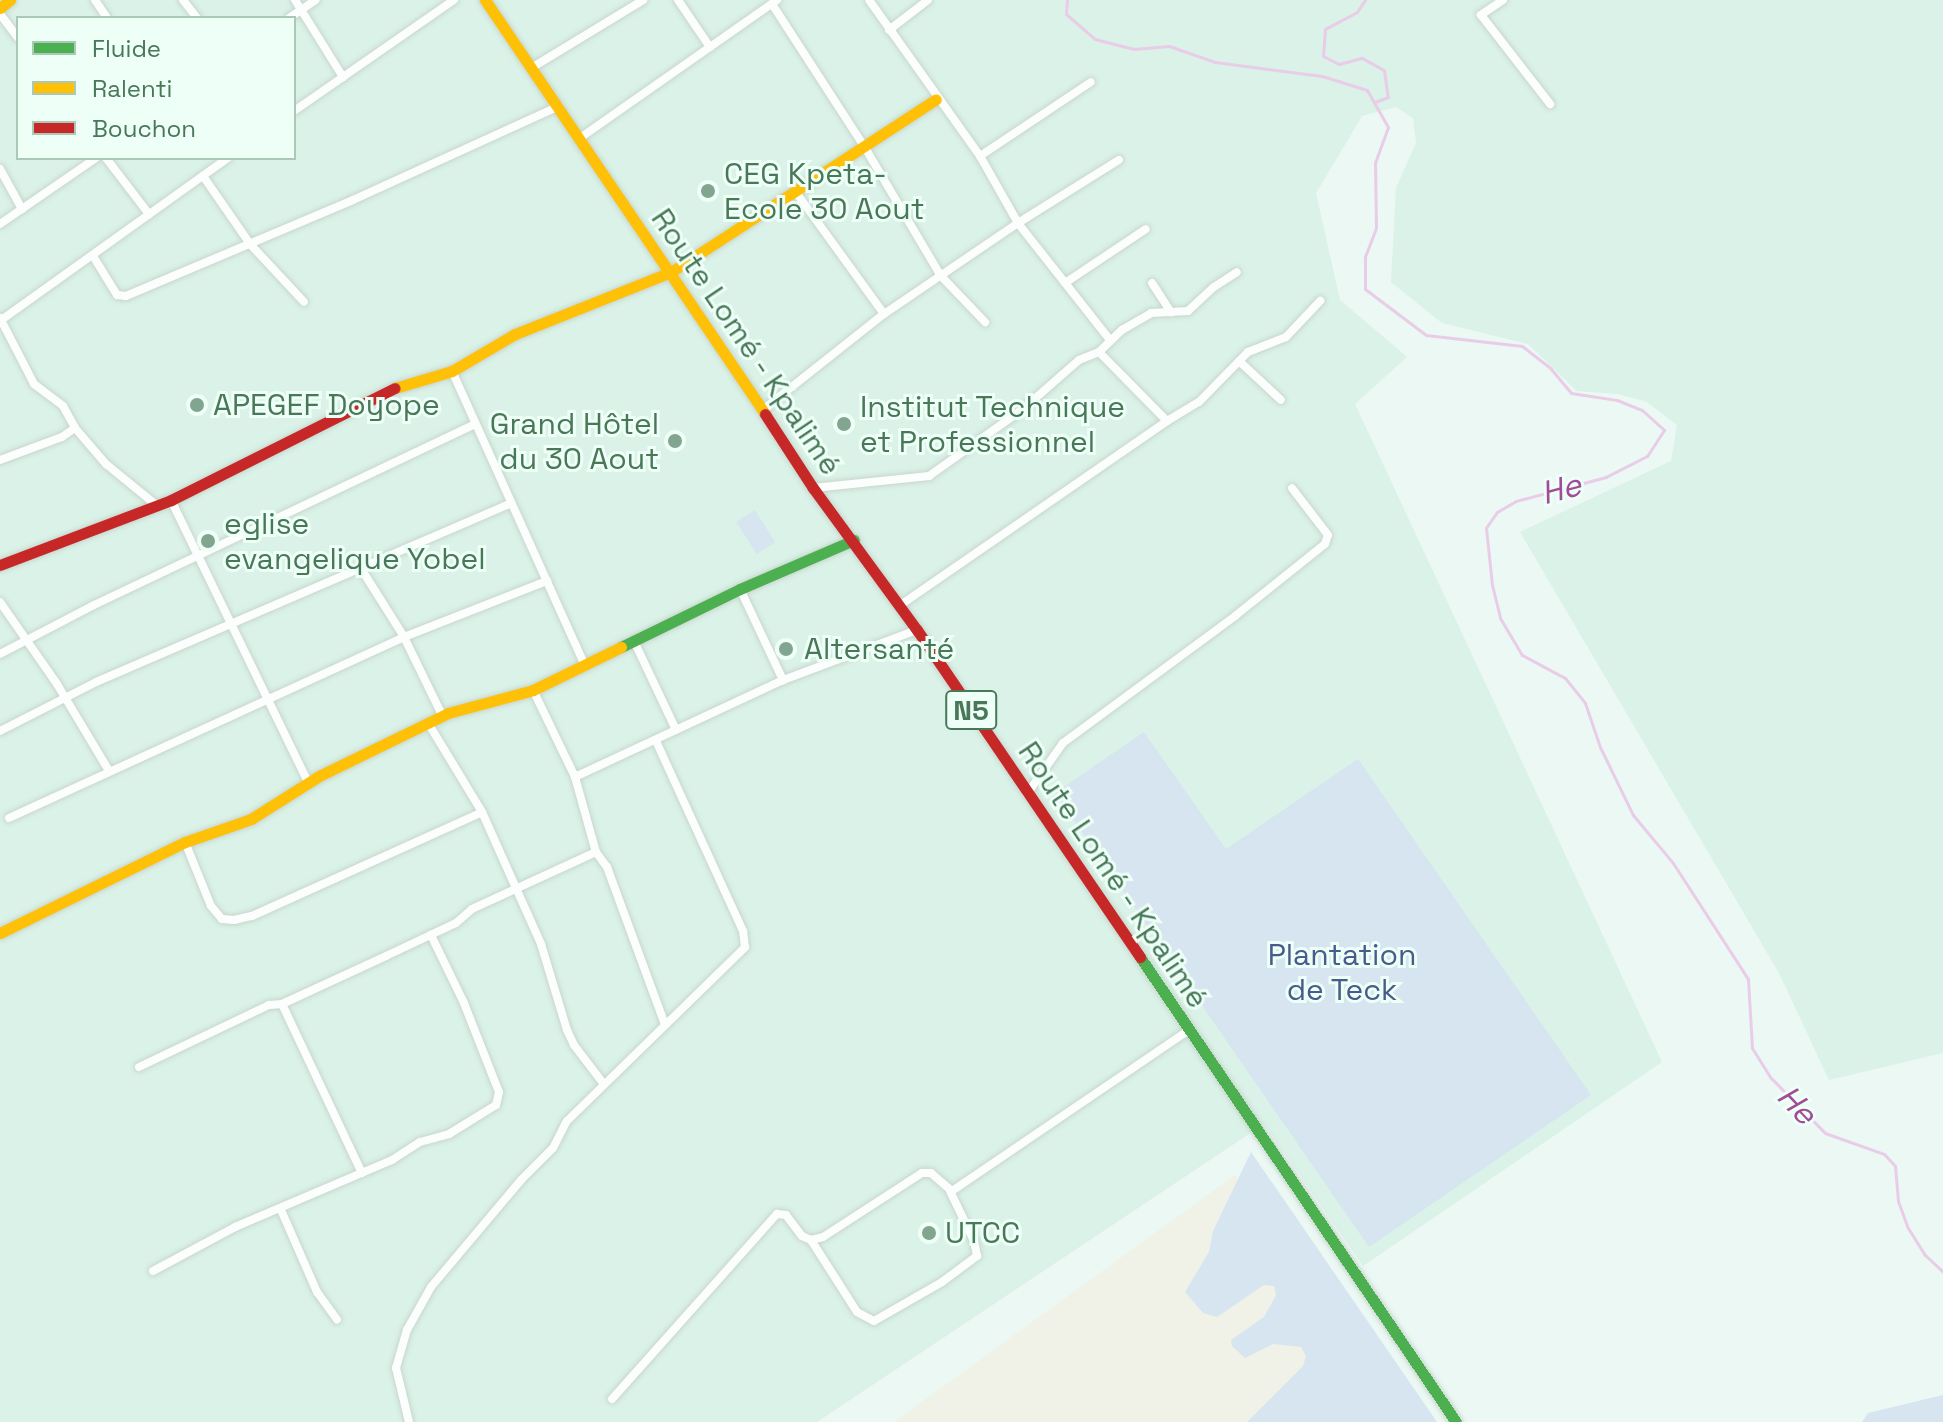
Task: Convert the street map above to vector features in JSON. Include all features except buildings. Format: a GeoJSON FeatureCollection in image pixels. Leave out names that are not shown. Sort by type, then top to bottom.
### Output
{"type":"FeatureCollection","features":[{"type":"Feature","properties":{"kind":"street"},"geometry":{"type":"LineString","coordinates":[[0,8],[10,0]]}},
{"type":"Feature","properties":{"kind":"street"},"geometry":{"type":"LineString","coordinates":[[183,0],[195,16]]}},
{"type":"Feature","properties":{"kind":"street"},"geometry":{"type":"LineString","coordinates":[[295,0],[343,77]]}},
{"type":"Feature","properties":{"kind":"street"},"geometry":{"type":"LineString","coordinates":[[292,16],[316,0]]}},
{"type":"Feature","properties":{"kind":"street"},"geometry":{"type":"LineString","coordinates":[[296,110],[454,0]]}},
{"type":"Feature","properties":{"kind":"street","name":"Route Lomé - Kpalimé"},"geometry":{"type":"LineString","coordinates":[[485,0],[764,409],[813,488],[917,630],[1456,1422]]}},
{"type":"Feature","properties":{"kind":"street"},"geometry":{"type":"LineString","coordinates":[[533,67],[643,0]]}},
{"type":"Feature","properties":{"kind":"street"},"geometry":{"type":"LineString","coordinates":[[678,0],[710,47]]}},
{"type":"Feature","properties":{"kind":"street"},"geometry":{"type":"LineString","coordinates":[[869,0],[936,99],[980,156],[1018,223],[1110,340]]}},
{"type":"Feature","properties":{"kind":"street"},"geometry":{"type":"LineString","coordinates":[[889,30],[928,0]]}},
{"type":"Feature","properties":{"kind":"street"},"geometry":{"type":"LineString","coordinates":[[1503,0],[1481,15],[1550,104]]}},
{"type":"Feature","properties":{"kind":"street"},"geometry":{"type":"LineString","coordinates":[[580,138],[774,2],[941,276],[985,322]]}},
{"type":"Feature","properties":{"kind":"street"},"geometry":{"type":"LineString","coordinates":[[0,14],[16,35]]}},
{"type":"Feature","properties":{"kind":"street"},"geometry":{"type":"LineString","coordinates":[[980,156],[1091,82]]}},
{"type":"Feature","properties":{"kind":"street"},"geometry":{"type":"LineString","coordinates":[[0,565],[171,500],[397,387],[452,371],[515,334],[671,272],[936,99]]}},
{"type":"Feature","properties":{"kind":"street"},"geometry":{"type":"LineString","coordinates":[[93,256],[121,297],[250,244],[559,106]]}},
{"type":"Feature","properties":{"kind":"street"},"geometry":{"type":"LineString","coordinates":[[0,224],[93,160]]}},
{"type":"Feature","properties":{"kind":"street"},"geometry":{"type":"LineString","coordinates":[[108,160],[149,214]]}},
{"type":"Feature","properties":{"kind":"street"},"geometry":{"type":"LineString","coordinates":[[155,504],[106,464],[75,428],[63,406],[34,384],[0,319],[225,160]]}},
{"type":"Feature","properties":{"kind":"street"},"geometry":{"type":"LineString","coordinates":[[764,409],[884,314],[1018,223],[1119,160]]}},
{"type":"Feature","properties":{"kind":"street"},"geometry":{"type":"LineString","coordinates":[[0,169],[22,209]]}},
{"type":"Feature","properties":{"kind":"street"},"geometry":{"type":"LineString","coordinates":[[203,176],[250,244],[304,302]]}},
{"type":"Feature","properties":{"kind":"street"},"geometry":{"type":"LineString","coordinates":[[795,191],[884,314]]}},
{"type":"Feature","properties":{"kind":"street"},"geometry":{"type":"LineString","coordinates":[[1065,283],[1146,229]]}},
{"type":"Feature","properties":{"kind":"street"},"geometry":{"type":"LineString","coordinates":[[813,488],[929,476],[1023,409],[1079,360],[1099,352],[1110,340],[1151,313],[1193,308],[1214,287],[1237,272]]}},
{"type":"Feature","properties":{"kind":"street"},"geometry":{"type":"LineString","coordinates":[[1152,283],[1171,312]]}},
{"type":"Feature","properties":{"kind":"street"},"geometry":{"type":"LineString","coordinates":[[899,606],[1199,402],[1256,348],[1286,337],[1320,301]]}},
{"type":"Feature","properties":{"kind":"street"},"geometry":{"type":"LineString","coordinates":[[1099,352],[1167,421]]}},
{"type":"Feature","properties":{"kind":"street"},"geometry":{"type":"LineString","coordinates":[[1239,361],[1281,400]]}},
{"type":"Feature","properties":{"kind":"street"},"geometry":{"type":"LineString","coordinates":[[452,371],[473,425],[585,665]]}},
{"type":"Feature","properties":{"kind":"street"},"geometry":{"type":"LineString","coordinates":[[0,654],[473,425]]}},
{"type":"Feature","properties":{"kind":"street"},"geometry":{"type":"LineString","coordinates":[[0,460],[62,437],[75,428]]}},
{"type":"Feature","properties":{"kind":"street"},"geometry":{"type":"LineString","coordinates":[[1027,794],[1063,743],[1235,616],[1325,544],[1328,535],[1292,488]]}},
{"type":"Feature","properties":{"kind":"street"},"geometry":{"type":"LineString","coordinates":[[171,500],[308,782]]}},
{"type":"Feature","properties":{"kind":"street"},"geometry":{"type":"LineString","coordinates":[[0,731],[66,698],[360,567],[510,504]]}},
{"type":"Feature","properties":{"kind":"street"},"geometry":{"type":"LineString","coordinates":[[0,933],[185,842],[251,819],[308,782],[442,715],[533,690],[740,589],[854,540]]}},
{"type":"Feature","properties":{"kind":"street"},"geometry":{"type":"LineString","coordinates":[[360,567],[404,637],[442,715]]}},
{"type":"Feature","properties":{"kind":"street"},"geometry":{"type":"LineString","coordinates":[[9,818],[404,637],[547,581]]}},
{"type":"Feature","properties":{"kind":"street"},"geometry":{"type":"LineString","coordinates":[[740,589],[783,680]]}},
{"type":"Feature","properties":{"kind":"street"},"geometry":{"type":"LineString","coordinates":[[0,602],[66,698],[109,771]]}},
{"type":"Feature","properties":{"kind":"street"},"geometry":{"type":"LineString","coordinates":[[575,777],[783,680],[917,630]]}},
{"type":"Feature","properties":{"kind":"street"},"geometry":{"type":"LineString","coordinates":[[634,641],[676,730]]}},
{"type":"Feature","properties":{"kind":"street"},"geometry":{"type":"LineString","coordinates":[[533,690],[575,777],[596,852],[607,867],[665,1025]]}},
{"type":"Feature","properties":{"kind":"street"},"geometry":{"type":"LineString","coordinates":[[428,723],[482,812],[519,888],[555,982],[567,1030],[574,1045],[603,1083]]}},
{"type":"Feature","properties":{"kind":"street"},"geometry":{"type":"LineString","coordinates":[[409,1422],[396,1368],[407,1330],[423,1301],[521,1180],[553,1148],[567,1121],[734,960],[746,943],[656,741]]}},
{"type":"Feature","properties":{"kind":"street"},"geometry":{"type":"LineString","coordinates":[[185,842],[211,906],[222,919],[234,920],[252,916],[482,812]]}},
{"type":"Feature","properties":{"kind":"street"},"geometry":{"type":"LineString","coordinates":[[139,1067],[269,1005],[282,1004],[431,935],[456,923],[472,909],[596,852]]}},
{"type":"Feature","properties":{"kind":"street"},"geometry":{"type":"LineString","coordinates":[[153,1271],[235,1227],[281,1210],[392,1160],[420,1142],[449,1134],[496,1105],[499,1092],[464,1003],[431,935]]}},
{"type":"Feature","properties":{"kind":"street"},"geometry":{"type":"LineString","coordinates":[[282,1004],[362,1173]]}},
{"type":"Feature","properties":{"kind":"street"},"geometry":{"type":"LineString","coordinates":[[950,1191],[1189,1030]]}},
{"type":"Feature","properties":{"kind":"street"},"geometry":{"type":"LineString","coordinates":[[612,1399],[777,1214],[786,1215],[802,1236],[811,1240],[857,1312],[874,1321],[929,1290],[977,1256],[974,1241],[950,1191],[931,1173],[922,1173],[823,1237],[811,1240]]}},
{"type":"Feature","properties":{"kind":"street"},"geometry":{"type":"LineString","coordinates":[[281,1210],[317,1292],[337,1320]]}},
{"type":"Feature","properties":{"kind":"shaded area"},"geometry":{"type":"Polygon","coordinates":[[[0,0],[1943,0],[1943,1053],[1829,1080],[1779,973],[1520,532],[1671,461],[1677,425],[1647,402],[1618,394],[1577,391],[1528,344],[1442,323],[1391,282],[1396,188],[1416,143],[1413,118],[1396,107],[1362,116],[1316,193],[1340,300],[1407,357],[1355,404],[1662,1062],[1363,1266],[1264,1124],[817,1422],[0,1422],[0,0]]]}},
{"type":"Feature","properties":{"kind":"shaded area"},"geometry":{"type":"Polygon","coordinates":[[[1235,1175],[1411,1422],[894,1422],[1235,1175]]]}},
{"type":"Feature","properties":{"kind":"green space"},"geometry":{"type":"Polygon","coordinates":[[[755,510],[775,542],[756,554],[736,522],[755,510]]]}},
{"type":"Feature","properties":{"kind":"green space","name":"Plantation de Teck"},"geometry":{"type":"Polygon","coordinates":[[[1144,732],[1226,849],[1358,759],[1591,1095],[1369,1247],[1055,793],[1144,732]]]}},
{"type":"Feature","properties":{"kind":"green space"},"geometry":{"type":"Polygon","coordinates":[[[1251,1152],[1437,1422],[1247,1422],[1303,1366],[1306,1356],[1301,1347],[1273,1344],[1245,1358],[1232,1346],[1231,1340],[1264,1317],[1276,1295],[1274,1286],[1264,1285],[1217,1317],[1203,1313],[1185,1292],[1209,1252],[1213,1231],[1251,1152]]]}},
{"type":"Feature","properties":{"kind":"green space"},"geometry":{"type":"Polygon","coordinates":[[[1943,1395],[1943,1422],[1862,1422],[1868,1413],[1943,1395]]]}},
{"type":"Feature","properties":{"kind":"waterway","name":"He"},"geometry":{"type":"LineString","coordinates":[[1067,0],[1066,14],[1095,39],[1134,49],[1169,46],[1215,62],[1322,76],[1367,90],[1388,127],[1375,163],[1376,228],[1365,257],[1365,289],[1426,335],[1522,346],[1551,369],[1571,393],[1617,400],[1642,410],[1664,430],[1647,456],[1606,477],[1516,501],[1497,512],[1486,528],[1492,585],[1500,618],[1522,655],[1565,678],[1585,703],[1600,747],[1633,815],[1673,863],[1748,979],[1752,1048],[1771,1078],[1825,1133],[1884,1154],[1895,1166],[1898,1201],[1908,1228],[1925,1255],[1943,1272]]}},
{"type":"Feature","properties":{"kind":"waterway"},"geometry":{"type":"LineString","coordinates":[[1365,0],[1357,12],[1325,29],[1323,56],[1339,64],[1362,58],[1384,70],[1388,97],[1375,102]]}},
{"type":"Feature","properties":{"kind":"traffic: fast"},"geometry":{"type":"LineString","coordinates":[[621,647],[740,589],[854,540]]}},
{"type":"Feature","properties":{"kind":"traffic: fast"},"geometry":{"type":"LineString","coordinates":[[1140,957],[1456,1422]]}},
{"type":"Feature","properties":{"kind":"traffic: slow"},"geometry":{"type":"LineString","coordinates":[[0,8],[10,0]]}},
{"type":"Feature","properties":{"kind":"traffic: slow"},"geometry":{"type":"LineString","coordinates":[[485,0],[765,414]]}},
{"type":"Feature","properties":{"kind":"traffic: slow"},"geometry":{"type":"LineString","coordinates":[[395,388],[452,371],[515,334],[671,272],[936,99]]}},
{"type":"Feature","properties":{"kind":"traffic: slow"},"geometry":{"type":"LineString","coordinates":[[0,933],[185,842],[251,819],[319,776],[448,713],[533,690],[621,647]]}},
{"type":"Feature","properties":{"kind":"traffic: jam"},"geometry":{"type":"LineString","coordinates":[[0,565],[171,500],[395,388]]}},
{"type":"Feature","properties":{"kind":"traffic: jam"},"geometry":{"type":"LineString","coordinates":[[765,414],[813,488],[917,630],[1140,957]]}},
{"type":"Feature","properties":{"kind":"place","name":"CEG Kpeta- Ecole 30 Aout"},"geometry":{"type":"Point","coordinates":[708,191]}},
{"type":"Feature","properties":{"kind":"place","name":"APEGEF Doyope"},"geometry":{"type":"Point","coordinates":[197,405]}},
{"type":"Feature","properties":{"kind":"place","name":"Institut Technique et Professionnel"},"geometry":{"type":"Point","coordinates":[844,424]}},
{"type":"Feature","properties":{"kind":"place","name":"Grand Hôtel du 30 Aout"},"geometry":{"type":"Point","coordinates":[675,441]}},
{"type":"Feature","properties":{"kind":"place","name":"eglise evangelique Yobel"},"geometry":{"type":"Point","coordinates":[208,541]}},
{"type":"Feature","properties":{"kind":"place","name":"Altersanté"},"geometry":{"type":"Point","coordinates":[786,649]}},
{"type":"Feature","properties":{"kind":"place","name":"UTCC"},"geometry":{"type":"Point","coordinates":[929,1233]}}]}
